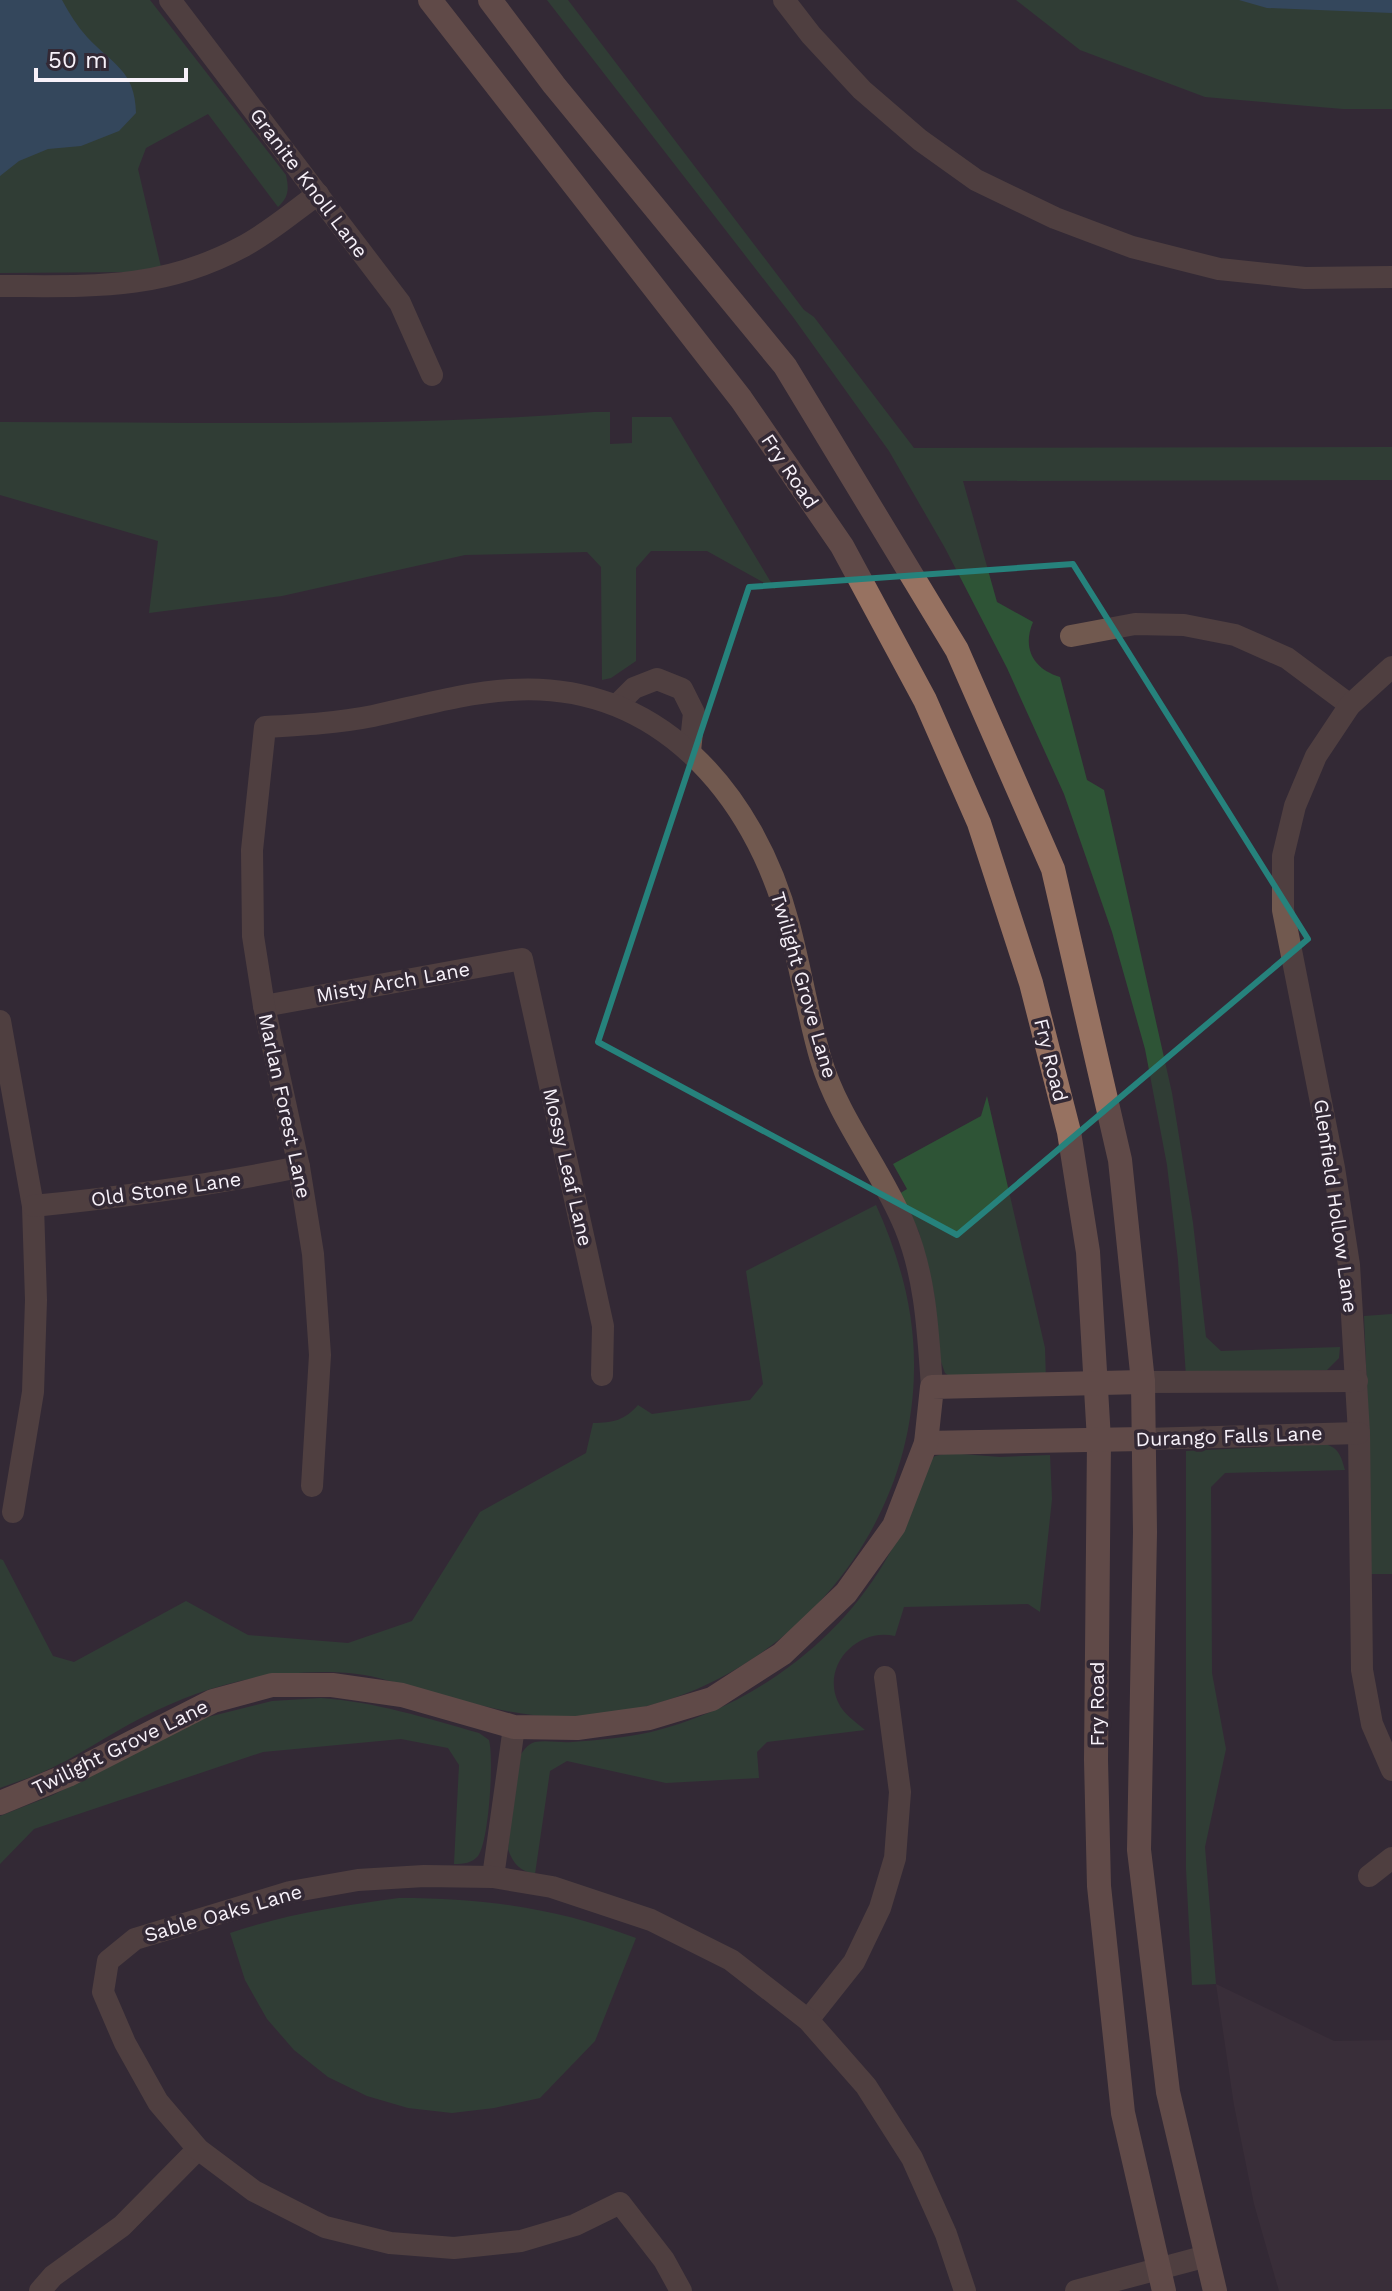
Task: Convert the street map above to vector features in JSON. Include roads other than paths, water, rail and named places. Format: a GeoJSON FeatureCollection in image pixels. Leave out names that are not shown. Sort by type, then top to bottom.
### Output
{"type":"FeatureCollection","features":[{"type":"Feature","properties":{"kind":"main road","name":"Fry Road"},"geometry":{"type":"LineString","coordinates":[[430,0],[741,399],[842,546],[925,700],[979,823],[1031,983],[1069,1132],[1088,1252],[1099,1440],[1096,1760],[1099,1886],[1123,2113],[1161,2280]]}},
{"type":"Feature","properties":{"kind":"main road"},"geometry":{"type":"LineString","coordinates":[[490,0],[554,85],[785,366],[957,650],[1053,869],[1120,1160],[1143,1382],[1145,1532],[1139,1850],[1168,2092],[1215,2291]]}},
{"type":"Feature","properties":{"kind":"main road"},"geometry":{"type":"LineString","coordinates":[[932,1387],[1143,1382]]}},
{"type":"Feature","properties":{"kind":"main road","name":"Twilight Grove Lane"},"geometry":{"type":"LineString","coordinates":[[0,1803],[68,1775],[213,1701],[272,1685],[332,1685],[402,1695],[514,1727],[577,1728],[649,1718],[712,1699],[782,1654],[846,1593],[894,1526],[926,1443],[932,1387]]}},
{"type":"Feature","properties":{"kind":"main road","name":"Durango Falls Lane"},"geometry":{"type":"LineString","coordinates":[[926,1443],[1144,1439]]}},
{"type":"Feature","properties":{"kind":"street","name":"Granite Knoll Lane"},"geometry":{"type":"LineString","coordinates":[[170,0],[400,303],[432,375]]}},
{"type":"Feature","properties":{"kind":"street"},"geometry":{"type":"LineString","coordinates":[[784,0],[811,35],[862,90],[920,140],[976,180],[1055,218],[1132,247],[1219,269],[1305,278],[1392,277]]}},
{"type":"Feature","properties":{"kind":"street"},"geometry":{"type":"LineString","coordinates":[[0,286],[105,286],[153,281],[184,272],[244,246],[318,194]]}},
{"type":"Feature","properties":{"kind":"street"},"geometry":{"type":"LineString","coordinates":[[1071,636],[1135,624],[1184,625],[1235,635],[1287,658],[1350,705]]}},
{"type":"Feature","properties":{"kind":"street","name":"Glenfield Hollow Lane"},"geometry":{"type":"LineString","coordinates":[[1392,667],[1350,705],[1316,756],[1295,806],[1283,856],[1283,910],[1311,1044],[1345,1238],[1357,1381],[1362,1670],[1372,1724],[1392,1770]]}},
{"type":"Feature","properties":{"kind":"street"},"geometry":{"type":"LineString","coordinates":[[617,705],[634,688],[657,679],[682,689],[694,713],[690,751]]}},
{"type":"Feature","properties":{"kind":"street","name":"Twilight Grove Lane"},"geometry":{"type":"LineString","coordinates":[[265,727],[318,725],[372,716],[452,696],[512,690],[566,691],[617,705],[652,724],[690,751],[738,806],[767,861],[789,923],[822,1063],[849,1123],[905,1227],[926,1300],[932,1387]]}},
{"type":"Feature","properties":{"kind":"street","name":"Marlan Forest Lane"},"geometry":{"type":"LineString","coordinates":[[265,727],[252,850],[253,936],[313,1254],[320,1355],[312,1486]]}},
{"type":"Feature","properties":{"kind":"street","name":"Misty Arch Lane"},"geometry":{"type":"LineString","coordinates":[[264,1006],[522,959]]}},
{"type":"Feature","properties":{"kind":"street","name":"Mossy Leaf Lane"},"geometry":{"type":"LineString","coordinates":[[522,959],[603,1326],[602,1375]]}},
{"type":"Feature","properties":{"kind":"street"},"geometry":{"type":"LineString","coordinates":[[0,1021],[33,1206],[36,1300],[33,1392],[13,1512]]}},
{"type":"Feature","properties":{"kind":"street","name":"Old Stone Lane"},"geometry":{"type":"LineString","coordinates":[[33,1206],[189,1188],[299,1167]]}},
{"type":"Feature","properties":{"kind":"street"},"geometry":{"type":"LineString","coordinates":[[1143,1382],[1357,1381]]}},
{"type":"Feature","properties":{"kind":"street","name":"Durango Falls Lane"},"geometry":{"type":"LineString","coordinates":[[1144,1439],[1359,1433]]}},
{"type":"Feature","properties":{"kind":"street"},"geometry":{"type":"LineString","coordinates":[[808,2020],[854,1962],[880,1908],[895,1858],[900,1792],[885,1677]]}},
{"type":"Feature","properties":{"kind":"street"},"geometry":{"type":"LineString","coordinates":[[493,1877],[514,1727]]}},
{"type":"Feature","properties":{"kind":"street"},"geometry":{"type":"LineString","coordinates":[[1369,1876],[1392,1858]]}},
{"type":"Feature","properties":{"kind":"street","name":"Sable Oaks Lane"},"geometry":{"type":"LineString","coordinates":[[198,2149],[158,2102],[125,2043],[103,1992],[108,1961],[135,1939],[290,1892],[358,1880],[411,1876],[493,1877],[552,1887],[651,1920],[731,1960],[808,2020],[866,2086],[912,2158],[946,2234],[965,2291]]}},
{"type":"Feature","properties":{"kind":"street"},"geometry":{"type":"LineString","coordinates":[[40,2291],[53,2276],[122,2226],[198,2149],[254,2191],[325,2227],[390,2243],[454,2248],[521,2241],[575,2225],[620,2203],[664,2260],[681,2291]]}},
{"type":"Feature","properties":{"kind":"street"},"geometry":{"type":"LineString","coordinates":[[1076,2291],[1161,2280],[1207,2256]]}},
{"type":"Feature","properties":{"kind":"water"},"geometry":{"type":"Polygon","coordinates":[[[0,0],[62,0],[83,33],[121,69],[132,87],[136,113],[119,131],[81,146],[48,149],[19,161],[0,176],[0,0]]]}},
{"type":"Feature","properties":{"kind":"water"},"geometry":{"type":"Polygon","coordinates":[[[1239,0],[1392,0],[1392,13],[1267,8],[1239,0]]]}}]}
